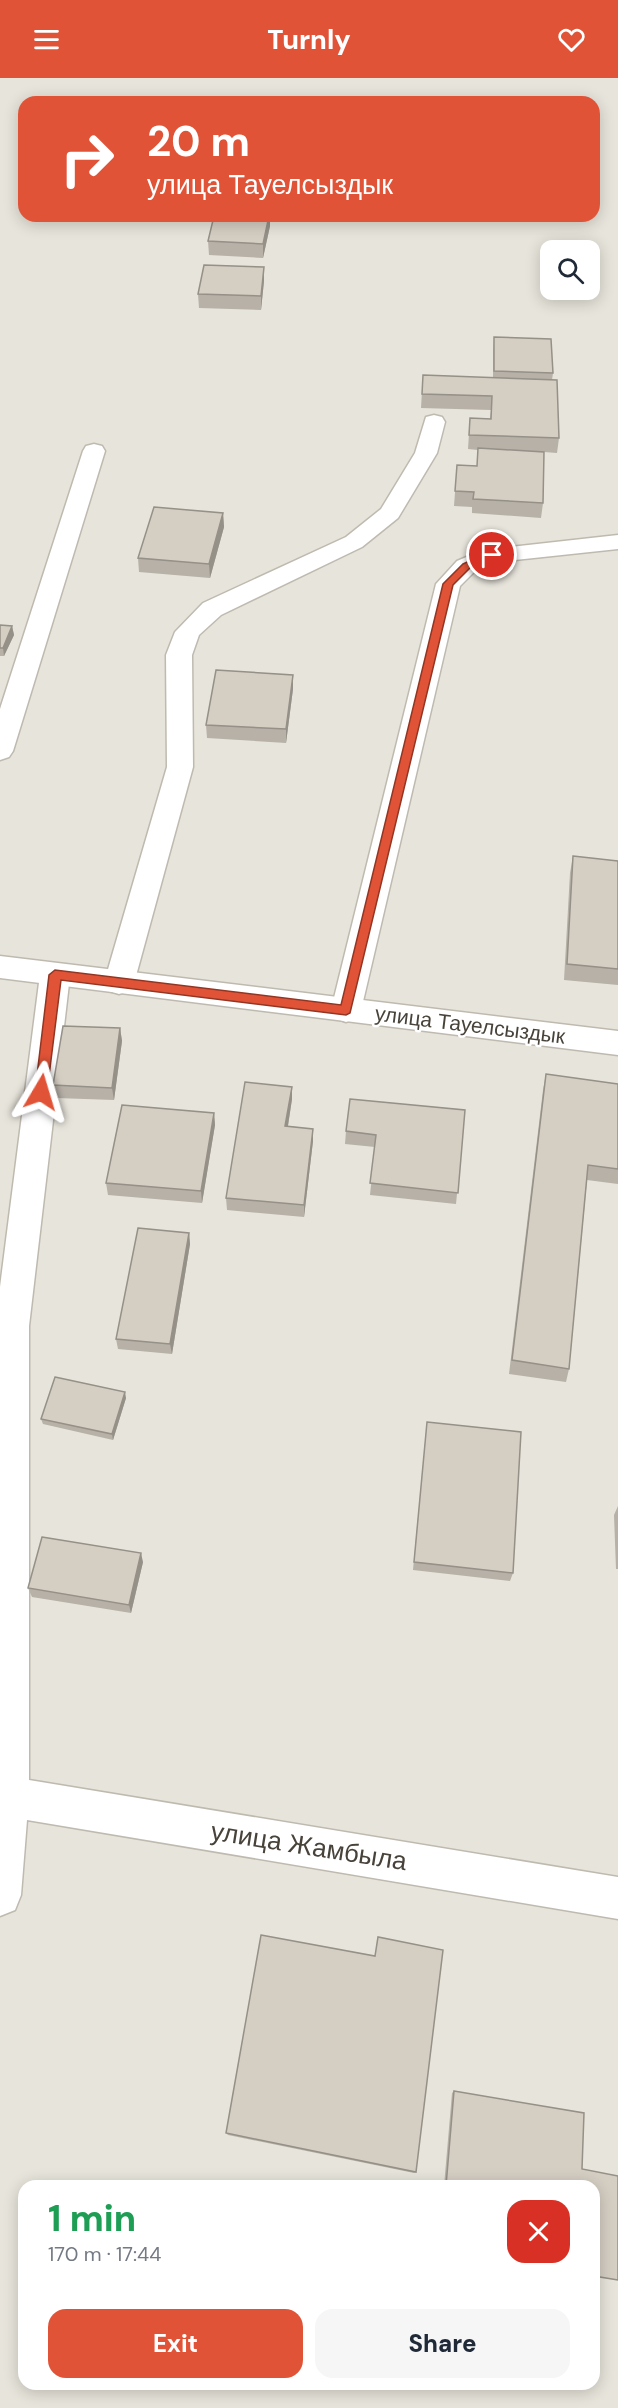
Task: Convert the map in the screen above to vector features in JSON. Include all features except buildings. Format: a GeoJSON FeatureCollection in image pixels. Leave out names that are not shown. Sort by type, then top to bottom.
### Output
{"type":"FeatureCollection","features":[{"type":"Feature","properties":{"kind":"street"},"geometry":{"type":"LineString","coordinates":[[118,982],[180,767],[179,655],[188,632],[212,609],[354,542],[390,513],[426,453],[434,422]]}},
{"type":"Feature","properties":{"kind":"street"},"geometry":{"type":"LineString","coordinates":[[0,751],[94,451]]}},
{"type":"Feature","properties":{"kind":"street"},"geometry":{"type":"LineString","coordinates":[[346,1010],[448,584],[466,566],[492,555],[618,542]]}},
{"type":"Feature","properties":{"kind":"street","name":"улица Тауелсыздык"},"geometry":{"type":"LineString","coordinates":[[0,967],[618,1043]]}},
{"type":"Feature","properties":{"kind":"street"},"geometry":{"type":"LineString","coordinates":[[0,1895],[4,1795],[12,1326],[55,975]]}},
{"type":"Feature","properties":{"kind":"street","name":"улица Жамбыла"},"geometry":{"type":"LineString","coordinates":[[4,1795],[618,1898]]}},
{"type":"Feature","properties":{"kind":"shaded area"},"geometry":{"type":"Polygon","coordinates":[[[0,78],[618,78],[618,2408],[0,2408],[0,78]]]}},
{"type":"Feature","properties":{"kind":"route"},"geometry":{"type":"LineString","coordinates":[[41,1092],[55,975],[346,1010],[448,584],[466,566],[492,555]]}}]}
